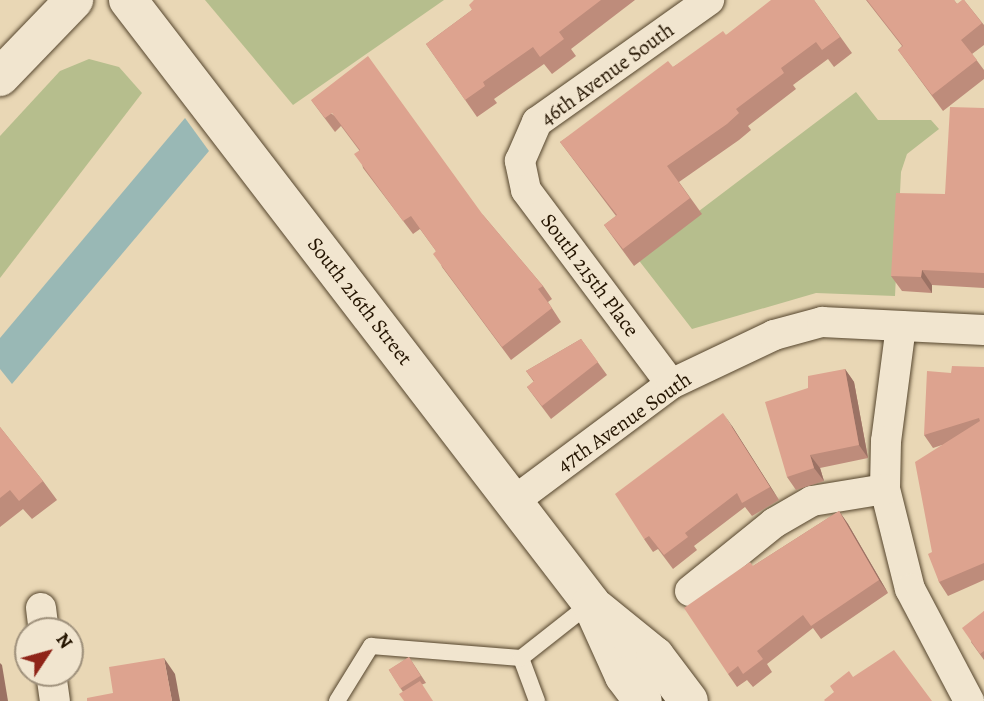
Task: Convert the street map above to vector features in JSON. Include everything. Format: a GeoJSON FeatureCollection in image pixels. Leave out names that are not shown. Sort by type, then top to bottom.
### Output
{"type":"FeatureCollection","features":[{"type":"Feature","properties":{"kind":"street"},"geometry":{"type":"LineString","coordinates":[[0,77],[74,0]]}},
{"type":"Feature","properties":{"kind":"street","name":"South 216th Street"},"geometry":{"type":"LineString","coordinates":[[128,0],[591,603],[624,676],[643,701]]}},
{"type":"Feature","properties":{"kind":"street","name":"46th Avenue South"},"geometry":{"type":"LineString","coordinates":[[520,161],[537,122],[709,0]]}},
{"type":"Feature","properties":{"kind":"street","name":"South 215th Place"},"geometry":{"type":"LineString","coordinates":[[520,161],[526,190],[671,384]]}},
{"type":"Feature","properties":{"kind":"street","name":"47th Avenue South"},"geometry":{"type":"LineString","coordinates":[[514,500],[671,384],[720,359],[798,328],[822,322],[984,330]]}},
{"type":"Feature","properties":{"kind":"street"},"geometry":{"type":"LineString","coordinates":[[901,326],[886,441],[885,489],[909,589],[969,701]]}},
{"type":"Feature","properties":{"kind":"street"},"geometry":{"type":"LineString","coordinates":[[690,591],[774,523],[812,500],[885,489]]}},
{"type":"Feature","properties":{"kind":"street","name":"South 216th Street"},"geometry":{"type":"LineString","coordinates":[[591,603],[655,656],[689,701]]}},
{"type":"Feature","properties":{"kind":"lane"},"geometry":{"type":"LineString","coordinates":[[337,701],[371,646],[521,658],[591,603]]}},
{"type":"Feature","properties":{"kind":"lane"},"geometry":{"type":"LineString","coordinates":[[521,658],[537,701]]}},
{"type":"Feature","properties":{"kind":"green space"},"geometry":{"type":"Polygon","coordinates":[[[205,0],[444,0],[293,105],[205,0]]]}},
{"type":"Feature","properties":{"kind":"green space"},"geometry":{"type":"Polygon","coordinates":[[[89,59],[119,67],[142,93],[0,278],[0,136],[60,71],[89,59]]]}},
{"type":"Feature","properties":{"kind":"green space"},"geometry":{"type":"Polygon","coordinates":[[[856,92],[878,120],[931,120],[939,129],[907,154],[901,172],[895,296],[816,293],[692,329],[637,258],[856,92]]]}},
{"type":"Feature","properties":{"kind":"water"},"geometry":{"type":"Polygon","coordinates":[[[185,118],[209,151],[12,384],[0,369],[0,338],[185,118]]]}},
{"type":"Feature","properties":{"kind":"building"},"geometry":{"type":"Polygon","coordinates":[[[474,0],[601,0],[559,32],[564,39],[540,57],[533,47],[483,82],[485,86],[465,100],[426,44],[472,10],[469,5],[474,0]]]}},
{"type":"Feature","properties":{"kind":"building"},"geometry":{"type":"Polygon","coordinates":[[[771,0],[814,0],[840,37],[822,50],[816,42],[781,68],[784,73],[736,109],[739,113],[727,124],[667,166],[690,198],[623,249],[604,225],[617,215],[560,142],[668,61],[673,67],[723,31],[726,35],[771,0]]]}},
{"type":"Feature","properties":{"kind":"building"},"geometry":{"type":"Polygon","coordinates":[[[867,0],[954,0],[957,4],[964,0],[982,23],[961,40],[977,60],[932,95],[898,50],[903,46],[867,0]]]}},
{"type":"Feature","properties":{"kind":"building"},"geometry":{"type":"Polygon","coordinates":[[[368,56],[483,215],[543,286],[538,289],[552,308],[502,347],[433,254],[436,251],[411,216],[403,221],[354,154],[360,150],[332,113],[325,118],[311,100],[368,56]]]}},
{"type":"Feature","properties":{"kind":"building"},"geometry":{"type":"Polygon","coordinates":[[[950,107],[984,108],[984,273],[922,270],[921,277],[891,276],[896,193],[945,194],[950,107]]]}},
{"type":"Feature","properties":{"kind":"building"},"geometry":{"type":"Polygon","coordinates":[[[581,339],[598,362],[542,406],[527,387],[534,381],[526,371],[581,339]]]}},
{"type":"Feature","properties":{"kind":"building"},"geometry":{"type":"Polygon","coordinates":[[[952,366],[984,367],[984,563],[939,582],[928,554],[932,552],[915,462],[980,421],[979,418],[924,435],[927,371],[951,373],[952,366]]]}},
{"type":"Feature","properties":{"kind":"building"},"geometry":{"type":"Polygon","coordinates":[[[845,369],[859,445],[810,455],[814,468],[787,477],[765,402],[808,388],[808,376],[845,369]]]}},
{"type":"Feature","properties":{"kind":"building"},"geometry":{"type":"Polygon","coordinates":[[[723,413],[770,487],[742,503],[737,493],[685,533],[688,537],[664,555],[649,536],[644,539],[615,494],[723,413]]]}},
{"type":"Feature","properties":{"kind":"building"},"geometry":{"type":"Polygon","coordinates":[[[0,427],[43,481],[19,501],[10,490],[0,498],[0,427]]]}},
{"type":"Feature","properties":{"kind":"building"},"geometry":{"type":"Polygon","coordinates":[[[839,511],[879,580],[811,626],[803,615],[757,651],[763,659],[743,674],[738,666],[728,674],[684,608],[750,562],[753,566],[839,511]]]}},
{"type":"Feature","properties":{"kind":"building"},"geometry":{"type":"Polygon","coordinates":[[[984,611],[984,651],[980,654],[962,628],[984,611]]]}},
{"type":"Feature","properties":{"kind":"building"},"geometry":{"type":"Polygon","coordinates":[[[894,650],[932,701],[824,700],[834,692],[830,686],[849,671],[853,677],[894,650]]]}},
{"type":"Feature","properties":{"kind":"building"},"geometry":{"type":"Polygon","coordinates":[[[409,657],[421,676],[400,688],[389,670],[409,657]]]}},
{"type":"Feature","properties":{"kind":"building"},"geometry":{"type":"Polygon","coordinates":[[[164,658],[172,701],[87,701],[87,698],[113,693],[109,667],[164,658]]]}},
{"type":"Feature","properties":{"kind":"building"},"geometry":{"type":"Polygon","coordinates":[[[420,681],[433,701],[404,701],[399,694],[420,681]]]}}]}
